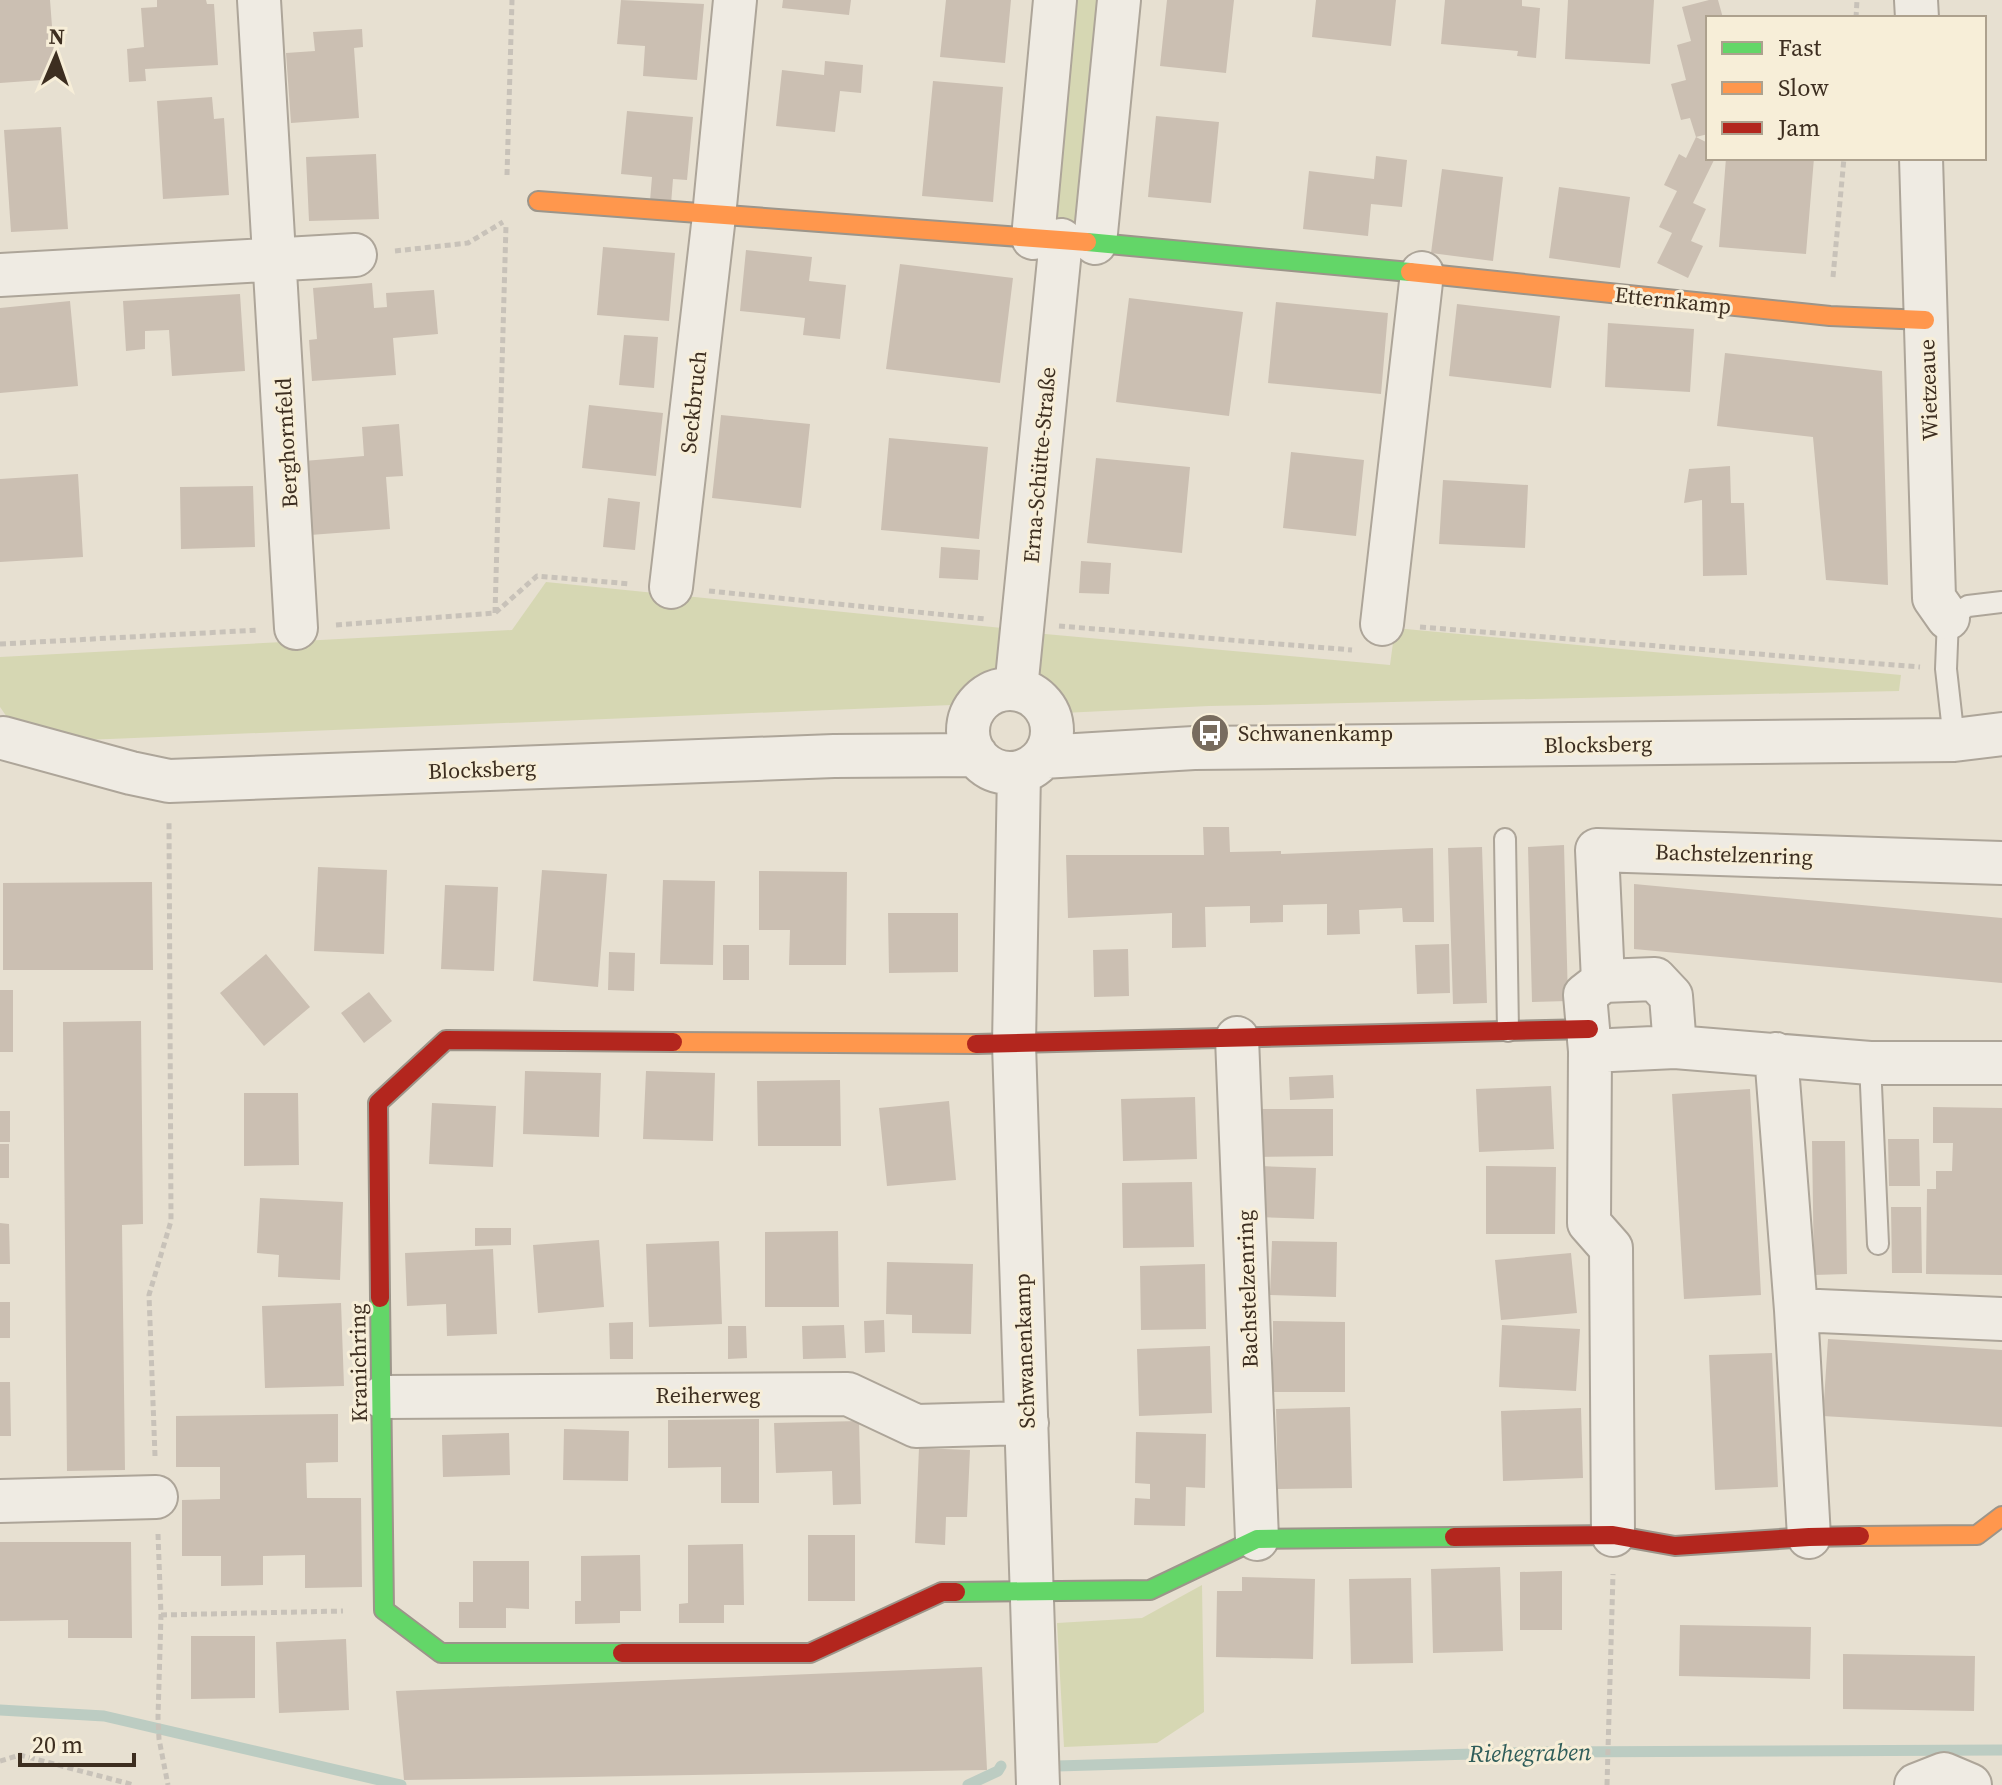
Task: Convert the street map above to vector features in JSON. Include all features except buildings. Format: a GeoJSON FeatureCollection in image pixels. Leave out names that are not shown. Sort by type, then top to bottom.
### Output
{"type":"FeatureCollection","features":[{"type":"Feature","properties":{"kind":"street","name":"Berghornfeld"},"geometry":{"type":"LineString","coordinates":[[259,0],[296,628]]}},
{"type":"Feature","properties":{"kind":"street","name":"Seckbruch"},"geometry":{"type":"LineString","coordinates":[[671,587],[714,216],[735,0]]}},
{"type":"Feature","properties":{"kind":"street","name":"Erna-Schütte-Straße"},"geometry":{"type":"LineString","coordinates":[[1055,0],[1063,240]]}},
{"type":"Feature","properties":{"kind":"street","name":"Erna-Schütte-Straße"},"geometry":{"type":"LineString","coordinates":[[1016,689],[1063,240],[1119,0]]}},
{"type":"Feature","properties":{"kind":"street","name":"Wietzeaue"},"geometry":{"type":"LineString","coordinates":[[1921,160],[1934,598],[1948,618]]}},
{"type":"Feature","properties":{"kind":"street"},"geometry":{"type":"LineString","coordinates":[[538,201],[1063,240]]}},
{"type":"Feature","properties":{"kind":"street","name":"Etternkamp"},"geometry":{"type":"LineString","coordinates":[[1063,240],[1422,273],[1830,316],[1925,320]]}},
{"type":"Feature","properties":{"kind":"street"},"geometry":{"type":"LineString","coordinates":[[0,275],[355,255]]}},
{"type":"Feature","properties":{"kind":"street"},"geometry":{"type":"LineString","coordinates":[[1382,624],[1422,273]]}},
{"type":"Feature","properties":{"kind":"street"},"geometry":{"type":"LineString","coordinates":[[1016,689],[1032,695],[1043,705],[1037,749]]}},
{"type":"Feature","properties":{"kind":"street","name":"Blocksberg"},"geometry":{"type":"LineString","coordinates":[[834,756],[972,713],[988,695],[1016,689]]}},
{"type":"Feature","properties":{"kind":"street"},"geometry":{"type":"LineString","coordinates":[[972,713],[968,727],[969,742],[976,755]]}},
{"type":"Feature","properties":{"kind":"street","name":"Blocksberg"},"geometry":{"type":"LineString","coordinates":[[1,750],[150,777],[834,756],[976,755],[986,765],[1004,772],[1037,749],[1954,740],[2002,734]]}},
{"type":"Feature","properties":{"kind":"street","name":"Schwanenkamp"},"geometry":{"type":"LineString","coordinates":[[1037,749],[1014,1044],[1038,1785]]}},
{"type":"Feature","properties":{"kind":"street","name":"Bachstelzenring"},"geometry":{"type":"LineString","coordinates":[[1613,1535],[1611,1248],[1589,1223],[1590,1040],[1585,995],[1603,981],[1597,850],[2002,863]]}},
{"type":"Feature","properties":{"kind":"street"},"geometry":{"type":"LineString","coordinates":[[1603,981],[1655,979],[1671,996],[1675,1047]]}},
{"type":"Feature","properties":{"kind":"street"},"geometry":{"type":"LineString","coordinates":[[1014,1044],[1508,1031],[1870,1063],[2002,1063]]}},
{"type":"Feature","properties":{"kind":"street","name":"Bachstelzenring"},"geometry":{"type":"LineString","coordinates":[[1237,1038],[1257,1539]]}},
{"type":"Feature","properties":{"kind":"street","name":"Kranichring"},"geometry":{"type":"LineString","coordinates":[[384,1610],[378,1103],[446,1040],[1014,1044]]}},
{"type":"Feature","properties":{"kind":"street"},"geometry":{"type":"LineString","coordinates":[[1776,1054],[1796,1310],[1809,1537]]}},
{"type":"Feature","properties":{"kind":"street"},"geometry":{"type":"LineString","coordinates":[[1796,1310],[2002,1319]]}},
{"type":"Feature","properties":{"kind":"street","name":"Reiherweg"},"geometry":{"type":"LineString","coordinates":[[383,1397],[848,1394],[916,1426],[1027,1423]]}},
{"type":"Feature","properties":{"kind":"street"},"geometry":{"type":"LineString","coordinates":[[0,1501],[156,1497]]}},
{"type":"Feature","properties":{"kind":"street"},"geometry":{"type":"LineString","coordinates":[[384,1610],[441,1653],[810,1653],[942,1592],[1150,1590],[1257,1539],[1613,1535],[1675,1546],[1809,1537],[1977,1535],[2002,1516]]}},
{"type":"Feature","properties":{"kind":"street"},"geometry":{"type":"LineString","coordinates":[[1916,1785],[1944,1774],[1970,1785]]}},
{"type":"Feature","properties":{"kind":"lane"},"geometry":{"type":"LineString","coordinates":[[1954,740],[1946,669],[1948,618],[1968,606],[2002,602]]}},
{"type":"Feature","properties":{"kind":"lane"},"geometry":{"type":"LineString","coordinates":[[1505,839],[1508,1031]]}},
{"type":"Feature","properties":{"kind":"lane"},"geometry":{"type":"LineString","coordinates":[[1870,1063],[1878,1244]]}},
{"type":"Feature","properties":{"kind":"path"},"geometry":{"type":"LineString","coordinates":[[507,188],[512,0]]}},
{"type":"Feature","properties":{"kind":"path"},"geometry":{"type":"LineString","coordinates":[[1830,316],[1844,160]]}},
{"type":"Feature","properties":{"kind":"path"},"geometry":{"type":"LineString","coordinates":[[355,255],[468,243],[506,220],[495,613]]}},
{"type":"Feature","properties":{"kind":"path"},"geometry":{"type":"LineString","coordinates":[[0,644],[296,628],[495,613],[537,576],[1024,623],[1379,652],[1382,624],[1946,669]]}},
{"type":"Feature","properties":{"kind":"path"},"geometry":{"type":"LineString","coordinates":[[150,777],[171,1221],[149,1295],[161,1615],[158,1717],[168,1785]]}},
{"type":"Feature","properties":{"kind":"path"},"geometry":{"type":"LineString","coordinates":[[1607,1785],[1606,1740],[1613,1640],[1613,1535]]}},
{"type":"Feature","properties":{"kind":"path"},"geometry":{"type":"LineString","coordinates":[[161,1615],[384,1610]]}},
{"type":"Feature","properties":{"kind":"path"},"geometry":{"type":"LineString","coordinates":[[0,1761],[20,1755],[134,1785]]}},
{"type":"Feature","properties":{"kind":"green space"},"geometry":{"type":"Polygon","coordinates":[[[1063,0],[1110,0],[1089,230],[1043,226],[1063,0]]]}},
{"type":"Feature","properties":{"kind":"green space"},"geometry":{"type":"Polygon","coordinates":[[[546,582],[1012,629],[1011,671],[979,682],[952,705],[85,740],[9,720],[0,707],[0,657],[512,630],[546,582]]]}},
{"type":"Feature","properties":{"kind":"green space"},"geometry":{"type":"Polygon","coordinates":[[[1395,628],[1901,675],[1899,691],[1209,706],[1063,713],[1043,690],[1029,681],[1034,633],[1390,665],[1395,628]]]}},
{"type":"Feature","properties":{"kind":"green space"},"geometry":{"type":"Polygon","coordinates":[[[1202,1585],[1204,1712],[1157,1743],[1064,1747],[1057,1623],[1142,1618],[1202,1585]]]}},
{"type":"Feature","properties":{"kind":"waterway","name":"Riehegraben"},"geometry":{"type":"LineString","coordinates":[[0,1710],[104,1716],[401,1785]]}},
{"type":"Feature","properties":{"kind":"waterway","name":"Riehegraben"},"geometry":{"type":"LineString","coordinates":[[1057,1766],[1543,1752],[2002,1750]]}},
{"type":"Feature","properties":{"kind":"waterway","name":"Riehegraben"},"geometry":{"type":"LineString","coordinates":[[968,1785],[998,1771],[1001,1766]]}},
{"type":"Feature","properties":{"kind":"traffic: fast"},"geometry":{"type":"LineString","coordinates":[[1087,242],[1410,272]]}},
{"type":"Feature","properties":{"kind":"traffic: fast"},"geometry":{"type":"LineString","coordinates":[[380,1298],[384,1610],[441,1653],[622,1653]]}},
{"type":"Feature","properties":{"kind":"traffic: fast"},"geometry":{"type":"LineString","coordinates":[[956,1592],[1150,1590],[1257,1539],[1454,1537]]}},
{"type":"Feature","properties":{"kind":"traffic: slow"},"geometry":{"type":"LineString","coordinates":[[538,201],[1087,242]]}},
{"type":"Feature","properties":{"kind":"traffic: slow"},"geometry":{"type":"LineString","coordinates":[[1410,272],[1830,316],[1925,320]]}},
{"type":"Feature","properties":{"kind":"traffic: slow"},"geometry":{"type":"LineString","coordinates":[[673,1042],[976,1044]]}},
{"type":"Feature","properties":{"kind":"traffic: slow"},"geometry":{"type":"LineString","coordinates":[[1860,1536],[1977,1535],[2002,1516]]}},
{"type":"Feature","properties":{"kind":"traffic: jam"},"geometry":{"type":"LineString","coordinates":[[976,1044],[1589,1029]]}},
{"type":"Feature","properties":{"kind":"traffic: jam"},"geometry":{"type":"LineString","coordinates":[[380,1298],[378,1103],[446,1040],[673,1042]]}},
{"type":"Feature","properties":{"kind":"traffic: jam"},"geometry":{"type":"LineString","coordinates":[[1454,1537],[1613,1535],[1675,1546],[1860,1536]]}},
{"type":"Feature","properties":{"kind":"traffic: jam"},"geometry":{"type":"LineString","coordinates":[[622,1653],[810,1653],[942,1592],[956,1592]]}},
{"type":"Feature","properties":{"kind":"place","name":"Schwanenkamp"},"geometry":{"type":"Point","coordinates":[1210,733]}}]}
